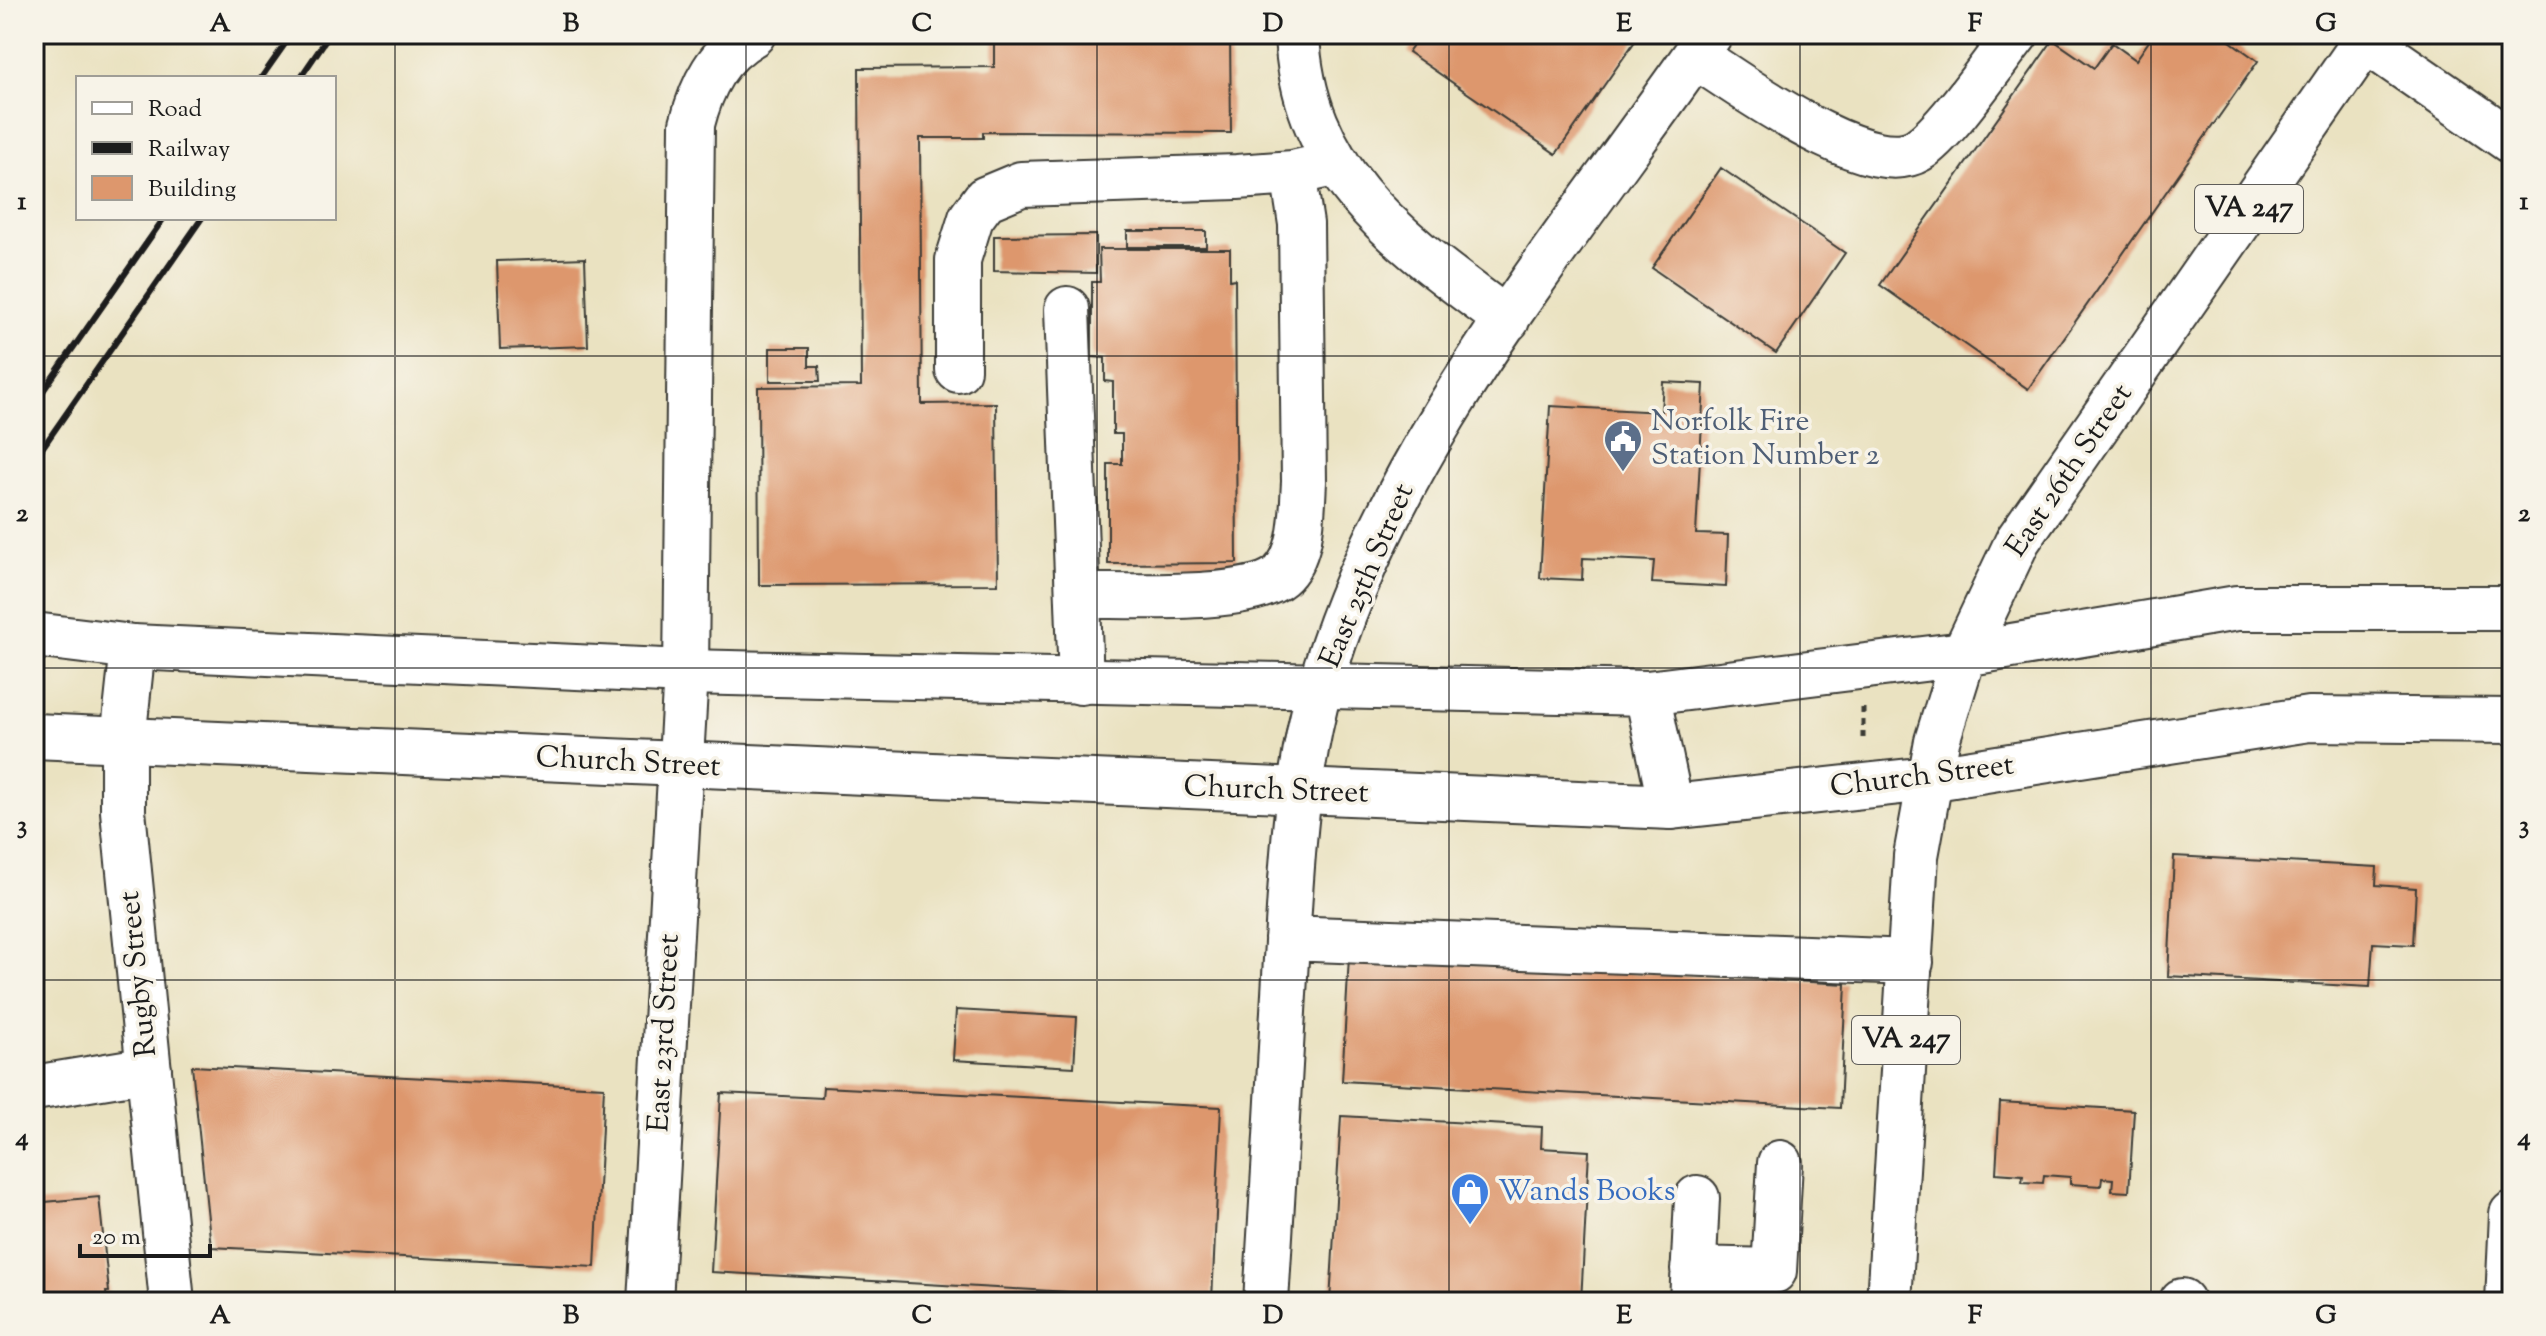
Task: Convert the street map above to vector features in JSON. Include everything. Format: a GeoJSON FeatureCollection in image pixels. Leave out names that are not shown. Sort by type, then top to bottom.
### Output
{"type":"FeatureCollection","features":[{"type":"Feature","properties":{"kind":"main road","name":"East 23rd Street"},"geometry":{"type":"LineString","coordinates":[[650,1302],[686,672],[692,124],[700,91],[718,62],[753,34]]}},
{"type":"Feature","properties":{"kind":"main road"},"geometry":{"type":"LineString","coordinates":[[1297,34],[1309,100],[1337,163],[1368,208],[1405,243],[1507,320]]}},
{"type":"Feature","properties":{"kind":"main road"},"geometry":{"type":"LineString","coordinates":[[1702,45],[1820,134],[1854,149],[1887,154],[1916,152],[1936,135],[2016,34]]}},
{"type":"Feature","properties":{"kind":"main road"},"geometry":{"type":"LineString","coordinates":[[2364,36],[2512,142]]}},
{"type":"Feature","properties":{"kind":"main road","name":"East 26th Street"},"geometry":{"type":"LineString","coordinates":[[1889,1302],[1916,856],[1928,779],[1964,654],[2018,540],[2364,36]]}},
{"type":"Feature","properties":{"kind":"main road","name":"East 25th Street"},"geometry":{"type":"LineString","coordinates":[[1266,1302],[1287,938],[1299,792],[1320,688],[1342,621],[1395,504],[1457,393],[1702,45]]}},
{"type":"Feature","properties":{"kind":"main road"},"geometry":{"type":"LineString","coordinates":[[958,370],[958,260],[971,218],[985,199],[1021,184],[1293,173],[1337,163]]}},
{"type":"Feature","properties":{"kind":"main road"},"geometry":{"type":"LineString","coordinates":[[1078,596],[1223,593],[1255,588],[1280,575],[1294,553],[1302,521],[1304,482],[1301,224],[1293,173]]}},
{"type":"Feature","properties":{"kind":"main road"},"geometry":{"type":"LineString","coordinates":[[1067,309],[1081,682]]}},
{"type":"Feature","properties":{"kind":"main road"},"geometry":{"type":"LineString","coordinates":[[34,635],[133,647],[686,672],[1647,693],[1964,654],[2237,608],[2512,608]]}},
{"type":"Feature","properties":{"kind":"main road","name":"Rugby Street"},"geometry":{"type":"LineString","coordinates":[[133,647],[123,740],[123,811],[172,1302]]}},
{"type":"Feature","properties":{"kind":"main road"},"geometry":{"type":"LineString","coordinates":[[1647,693],[1671,807]]}},
{"type":"Feature","properties":{"kind":"main road","name":"Church Street"},"geometry":{"type":"LineString","coordinates":[[34,736],[1671,807],[1928,779],[2309,719],[2512,721]]}},
{"type":"Feature","properties":{"kind":"main road"},"geometry":{"type":"LineString","coordinates":[[1287,938],[1911,962]]}},
{"type":"Feature","properties":{"kind":"main road"},"geometry":{"type":"LineString","coordinates":[[34,1088],[149,1069]]}},
{"type":"Feature","properties":{"kind":"main road"},"geometry":{"type":"LineString","coordinates":[[1697,1198],[1693,1285],[1774,1271],[1780,1163]]}},
{"type":"Feature","properties":{"kind":"main road"},"geometry":{"type":"LineString","coordinates":[[2508,1302],[2512,1214]]}},
{"type":"Feature","properties":{"kind":"path"},"geometry":{"type":"LineString","coordinates":[[1863,703],[1863,756]]}},
{"type":"Feature","properties":{"kind":"building"},"geometry":{"type":"Polygon","coordinates":[[[994,34],[1230,34],[1231,133],[983,132],[983,138],[920,138],[922,404],[996,403],[998,584],[759,585],[758,387],[861,386],[859,68],[994,67],[994,34]]]}},
{"type":"Feature","properties":{"kind":"building"},"geometry":{"type":"Polygon","coordinates":[[[1421,34],[1640,34],[1556,154],[1408,52],[1421,34]]]}},
{"type":"Feature","properties":{"kind":"building"},"geometry":{"type":"Polygon","coordinates":[[[2154,34],[2220,34],[2258,61],[2028,389],[1880,285],[2053,40],[2094,68],[2112,43],[2136,60],[2154,34]]]}},
{"type":"Feature","properties":{"kind":"building"},"geometry":{"type":"Polygon","coordinates":[[[1721,168],[1845,253],[1776,353],[1652,268],[1721,168]]]}},
{"type":"Feature","properties":{"kind":"building"},"geometry":{"type":"Polygon","coordinates":[[[1127,231],[1206,231],[1206,247],[1127,247],[1127,231]]]}},
{"type":"Feature","properties":{"kind":"building"},"geometry":{"type":"Polygon","coordinates":[[[1096,235],[1096,273],[994,271],[994,236],[1096,235]]]}},
{"type":"Feature","properties":{"kind":"building"},"geometry":{"type":"Polygon","coordinates":[[[1099,249],[1230,249],[1230,280],[1235,279],[1237,563],[1108,564],[1108,464],[1122,464],[1122,434],[1113,434],[1113,382],[1105,381],[1105,358],[1092,357],[1092,282],[1100,282],[1099,249]]]}},
{"type":"Feature","properties":{"kind":"building"},"geometry":{"type":"Polygon","coordinates":[[[585,258],[588,346],[500,349],[497,261],[585,258]]]}},
{"type":"Feature","properties":{"kind":"building"},"geometry":{"type":"Polygon","coordinates":[[[770,348],[809,348],[809,366],[819,366],[820,381],[770,381],[770,348]]]}},
{"type":"Feature","properties":{"kind":"building","name":"Norfolk Fire Station Number 2"},"geometry":{"type":"Polygon","coordinates":[[[1663,382],[1704,384],[1696,534],[1728,535],[1726,587],[1652,583],[1654,561],[1583,558],[1582,580],[1540,578],[1550,406],[1661,412],[1663,382]]]}},
{"type":"Feature","properties":{"kind":"building"},"geometry":{"type":"Polygon","coordinates":[[[2174,856],[2377,867],[2376,885],[2416,888],[2413,945],[2373,943],[2370,987],[2168,976],[2174,856]]]}},
{"type":"Feature","properties":{"kind":"building"},"geometry":{"type":"Polygon","coordinates":[[[1349,957],[1846,984],[1840,1108],[1342,1081],[1349,957]]]}},
{"type":"Feature","properties":{"kind":"building"},"geometry":{"type":"Polygon","coordinates":[[[956,1010],[1077,1017],[1074,1067],[953,1060],[956,1010]]]}},
{"type":"Feature","properties":{"kind":"building"},"geometry":{"type":"Polygon","coordinates":[[[192,1066],[604,1087],[595,1267],[211,1247],[192,1066]]]}},
{"type":"Feature","properties":{"kind":"building"},"geometry":{"type":"Polygon","coordinates":[[[823,1087],[1221,1107],[1212,1300],[711,1272],[721,1093],[822,1098],[823,1087]]]}},
{"type":"Feature","properties":{"kind":"building"},"geometry":{"type":"Polygon","coordinates":[[[2000,1102],[2134,1110],[2129,1192],[2112,1191],[2113,1179],[2102,1178],[2101,1186],[2070,1184],[2070,1177],[2044,1175],[2043,1183],[2022,1182],[2023,1175],[1996,1173],[2000,1102]]]}},
{"type":"Feature","properties":{"kind":"building"},"geometry":{"type":"Polygon","coordinates":[[[1341,1116],[1542,1127],[1541,1148],[1589,1151],[1581,1302],[1330,1302],[1341,1116]]]}},
{"type":"Feature","properties":{"kind":"building"},"geometry":{"type":"Polygon","coordinates":[[[99,1197],[109,1292],[106,1292],[107,1302],[34,1302],[34,1203],[99,1197]]]}},
{"type":"Feature","properties":{"kind":"railway"},"geometry":{"type":"LineString","coordinates":[[262,76],[292,34]]}},
{"type":"Feature","properties":{"kind":"railway"},"geometry":{"type":"LineString","coordinates":[[301,76],[330,34]]}},
{"type":"Feature","properties":{"kind":"railway"},"geometry":{"type":"LineString","coordinates":[[34,404],[163,220]]}},
{"type":"Feature","properties":{"kind":"railway"},"geometry":{"type":"LineString","coordinates":[[34,460],[201,220]]}},
{"type":"Feature","properties":{"kind":"place","name":"Norfolk Fire Station Number 2"},"geometry":{"type":"Point","coordinates":[1623,473]}},
{"type":"Feature","properties":{"kind":"place","name":"Wands Books"},"geometry":{"type":"Point","coordinates":[1470,1226]}}]}
